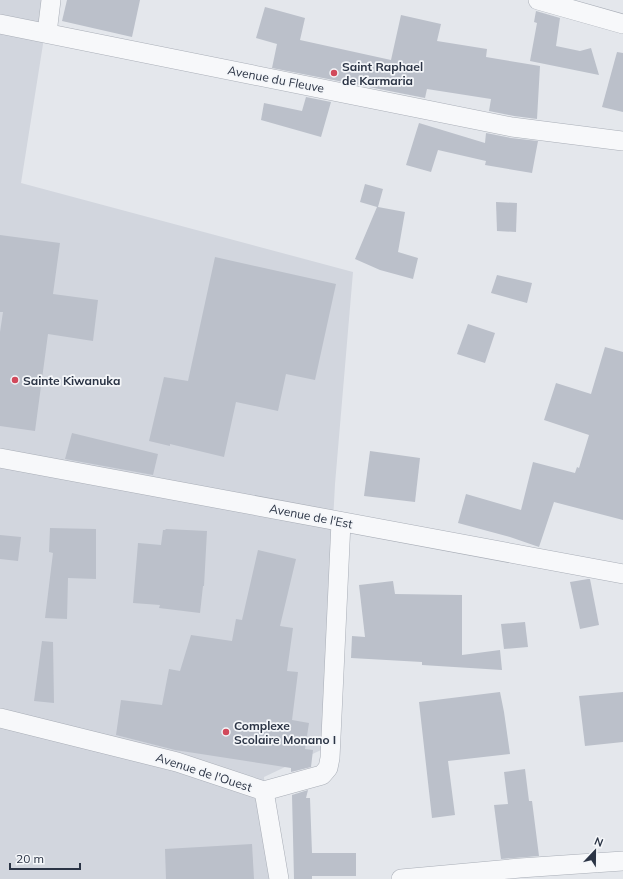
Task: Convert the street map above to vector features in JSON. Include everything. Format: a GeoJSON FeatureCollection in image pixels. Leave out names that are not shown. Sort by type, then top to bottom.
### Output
{"type":"FeatureCollection","features":[{"type":"Feature","properties":{"kind":"street"},"geometry":{"type":"LineString","coordinates":[[47,33],[51,0]]}},
{"type":"Feature","properties":{"kind":"street"},"geometry":{"type":"LineString","coordinates":[[538,0],[623,24]]}},
{"type":"Feature","properties":{"kind":"street","name":"Avenue du Fleuve"},"geometry":{"type":"LineString","coordinates":[[0,24],[512,127],[623,142]]}},
{"type":"Feature","properties":{"kind":"street","name":"Avenue de l'Est"},"geometry":{"type":"LineString","coordinates":[[0,458],[623,574]]}},
{"type":"Feature","properties":{"kind":"street","name":"Avenue de l'Ouest"},"geometry":{"type":"LineString","coordinates":[[0,718],[177,762],[264,791],[322,775],[328,768],[330,758],[341,522]]}},
{"type":"Feature","properties":{"kind":"street"},"geometry":{"type":"LineString","coordinates":[[264,791],[279,879]]}},
{"type":"Feature","properties":{"kind":"street"},"geometry":{"type":"LineString","coordinates":[[401,879],[623,860]]}},
{"type":"Feature","properties":{"kind":"shaded area"},"geometry":{"type":"Polygon","coordinates":[[[0,0],[50,0],[21,183],[353,272],[335,484],[321,750],[264,777],[270,879],[0,879],[0,0]]]}},
{"type":"Feature","properties":{"kind":"building"},"geometry":{"type":"Polygon","coordinates":[[[67,0],[140,0],[132,37],[62,21],[67,0]]]}},
{"type":"Feature","properties":{"kind":"building"},"geometry":{"type":"Polygon","coordinates":[[[265,7],[305,18],[300,40],[391,60],[401,15],[441,24],[437,41],[487,49],[486,57],[540,66],[537,119],[489,111],[491,99],[427,89],[425,98],[272,68],[277,44],[256,38],[265,7]]]}},
{"type":"Feature","properties":{"kind":"building"},"geometry":{"type":"Polygon","coordinates":[[[536,11],[560,18],[556,46],[580,51],[591,48],[599,75],[530,61],[537,23],[534,22],[536,11]]]}},
{"type":"Feature","properties":{"kind":"building"},"geometry":{"type":"Polygon","coordinates":[[[617,52],[623,53],[623,112],[602,107],[617,52]]]}},
{"type":"Feature","properties":{"kind":"building"},"geometry":{"type":"Polygon","coordinates":[[[306,97],[331,102],[321,137],[261,120],[264,103],[302,111],[306,97]]]}},
{"type":"Feature","properties":{"kind":"building"},"geometry":{"type":"Polygon","coordinates":[[[419,123],[485,143],[486,133],[538,141],[532,173],[485,165],[486,161],[438,150],[431,172],[406,165],[419,123]]]}},
{"type":"Feature","properties":{"kind":"building"},"geometry":{"type":"Polygon","coordinates":[[[365,184],[383,189],[378,207],[405,212],[398,252],[418,258],[413,279],[380,270],[355,259],[377,207],[360,202],[365,184]]]}},
{"type":"Feature","properties":{"kind":"building"},"geometry":{"type":"Polygon","coordinates":[[[496,202],[517,203],[516,232],[497,231],[496,202]]]}},
{"type":"Feature","properties":{"kind":"building"},"geometry":{"type":"Polygon","coordinates":[[[0,235],[60,243],[53,294],[98,300],[93,341],[48,334],[35,431],[0,426],[0,332],[3,312],[0,312],[0,235]]]}},
{"type":"Feature","properties":{"kind":"building"},"geometry":{"type":"Polygon","coordinates":[[[215,257],[336,284],[315,380],[286,374],[278,411],[236,402],[224,457],[170,444],[170,446],[149,441],[164,377],[188,381],[215,257]]]}},
{"type":"Feature","properties":{"kind":"building"},"geometry":{"type":"Polygon","coordinates":[[[497,275],[532,283],[527,303],[491,293],[497,275]]]}},
{"type":"Feature","properties":{"kind":"building"},"geometry":{"type":"Polygon","coordinates":[[[468,324],[495,333],[485,363],[457,354],[468,324]]]}},
{"type":"Feature","properties":{"kind":"building"},"geometry":{"type":"Polygon","coordinates":[[[605,347],[623,352],[623,520],[554,502],[539,547],[510,537],[458,523],[466,494],[521,510],[533,462],[575,473],[577,467],[579,468],[589,435],[544,420],[556,383],[591,394],[605,347]]]}},
{"type":"Feature","properties":{"kind":"building"},"geometry":{"type":"Polygon","coordinates":[[[72,433],[158,454],[153,475],[65,459],[72,433]]]}},
{"type":"Feature","properties":{"kind":"building"},"geometry":{"type":"Polygon","coordinates":[[[370,451],[420,458],[415,502],[364,496],[370,451]]]}},
{"type":"Feature","properties":{"kind":"building"},"geometry":{"type":"Polygon","coordinates":[[[50,528],[96,529],[96,579],[68,578],[67,619],[45,618],[53,553],[49,552],[50,528]]]}},
{"type":"Feature","properties":{"kind":"building"},"geometry":{"type":"Polygon","coordinates":[[[163,530],[207,531],[204,586],[200,613],[159,608],[160,605],[133,603],[138,543],[161,545],[163,530]]]}},
{"type":"Feature","properties":{"kind":"building"},"geometry":{"type":"Polygon","coordinates":[[[0,535],[21,537],[18,561],[0,559],[0,535]]]}},
{"type":"Feature","properties":{"kind":"building"},"geometry":{"type":"Polygon","coordinates":[[[258,550],[296,559],[280,626],[293,628],[287,671],[298,672],[292,720],[309,723],[305,749],[313,750],[311,767],[291,772],[291,768],[175,750],[116,735],[121,700],[162,705],[169,669],[180,671],[191,635],[232,641],[236,619],[242,620],[258,550]]]}},
{"type":"Feature","properties":{"kind":"building"},"geometry":{"type":"Polygon","coordinates":[[[590,579],[599,625],[580,629],[570,582],[590,579]]]}},
{"type":"Feature","properties":{"kind":"building"},"geometry":{"type":"Polygon","coordinates":[[[393,581],[395,594],[462,595],[462,655],[500,650],[502,670],[422,665],[422,662],[351,658],[352,636],[365,637],[359,585],[393,581]]]}},
{"type":"Feature","properties":{"kind":"building"},"geometry":{"type":"Polygon","coordinates":[[[525,622],[528,647],[504,649],[501,624],[525,622]]]}},
{"type":"Feature","properties":{"kind":"building"},"geometry":{"type":"Polygon","coordinates":[[[42,641],[53,642],[54,703],[34,701],[42,641]]]}},
{"type":"Feature","properties":{"kind":"building"},"geometry":{"type":"Polygon","coordinates":[[[500,692],[510,754],[448,761],[455,815],[432,818],[419,702],[500,692]]]}},
{"type":"Feature","properties":{"kind":"building"},"geometry":{"type":"Polygon","coordinates":[[[623,692],[623,742],[585,746],[579,696],[623,692]]]}},
{"type":"Feature","properties":{"kind":"building"},"geometry":{"type":"Polygon","coordinates":[[[525,769],[529,801],[532,801],[539,856],[501,859],[494,805],[508,804],[504,772],[525,769]]]}},
{"type":"Feature","properties":{"kind":"building"},"geometry":{"type":"Polygon","coordinates":[[[308,790],[306,798],[310,798],[312,853],[356,853],[356,876],[312,876],[312,879],[294,879],[292,795],[308,790]]]}},
{"type":"Feature","properties":{"kind":"building"},"geometry":{"type":"Polygon","coordinates":[[[252,844],[254,879],[166,879],[165,849],[252,844]]]}},
{"type":"Feature","properties":{"kind":"place","name":"Saint Raphael de Karmaria"},"geometry":{"type":"Point","coordinates":[334,73]}},
{"type":"Feature","properties":{"kind":"place","name":"Sainte Kiwanuka"},"geometry":{"type":"Point","coordinates":[15,380]}},
{"type":"Feature","properties":{"kind":"place","name":"Complexe Scolaire Monano I"},"geometry":{"type":"Point","coordinates":[226,732]}}]}
